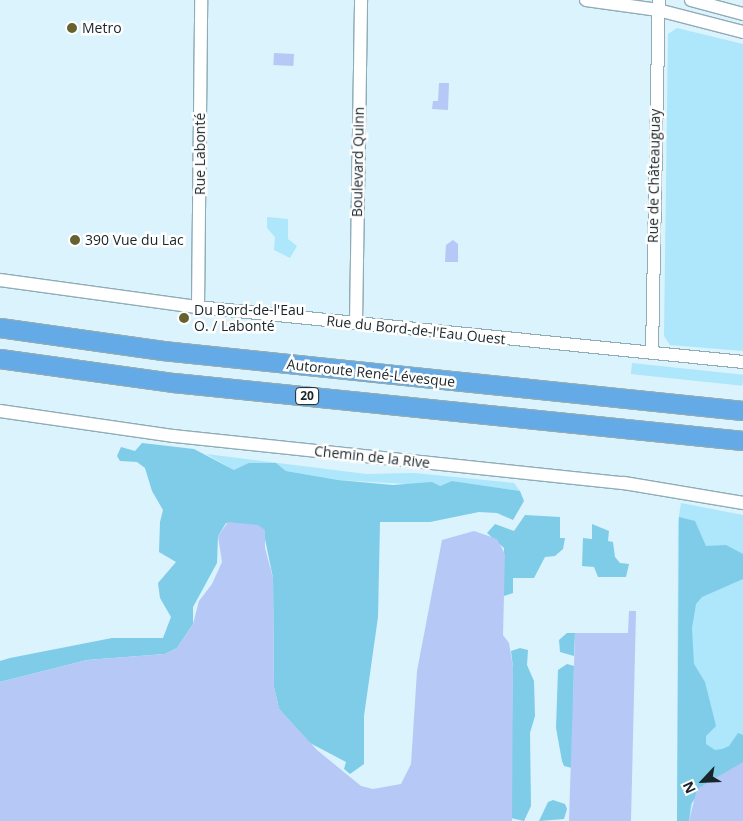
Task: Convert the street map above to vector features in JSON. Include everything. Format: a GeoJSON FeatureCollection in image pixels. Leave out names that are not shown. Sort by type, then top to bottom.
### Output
{"type":"FeatureCollection","features":[{"type":"Feature","properties":{"kind":"highway","name":"Autoroute René-Lévesque"},"geometry":{"type":"LineString","coordinates":[[0,328],[163,351],[737,410]]}},
{"type":"Feature","properties":{"kind":"highway","name":"20"},"geometry":{"type":"LineString","coordinates":[[0,359],[150,380],[743,441]]}},
{"type":"Feature","properties":{"kind":"highway"},"geometry":{"type":"LineString","coordinates":[[702,437],[743,447]]}},
{"type":"Feature","properties":{"kind":"street","name":"Rue Labonté"},"geometry":{"type":"LineString","coordinates":[[198,307],[201,0]]}},
{"type":"Feature","properties":{"kind":"street","name":"Boulevard Quinn"},"geometry":{"type":"LineString","coordinates":[[356,323],[361,0]]}},
{"type":"Feature","properties":{"kind":"street"},"geometry":{"type":"LineString","coordinates":[[586,0],[658,5],[743,32]]}},
{"type":"Feature","properties":{"kind":"street"},"geometry":{"type":"LineString","coordinates":[[691,0],[743,14]]}},
{"type":"Feature","properties":{"kind":"street","name":"Rue de Châteauguay"},"geometry":{"type":"LineString","coordinates":[[652,353],[658,5]]}},
{"type":"Feature","properties":{"kind":"street","name":"Rue du Bord-de-l'Eau Ouest"},"geometry":{"type":"LineString","coordinates":[[0,280],[198,307],[743,362]]}},
{"type":"Feature","properties":{"kind":"street","name":"Chemin de la Rive"},"geometry":{"type":"LineString","coordinates":[[0,411],[208,440],[618,482],[743,503]]}},
{"type":"Feature","properties":{"kind":"shaded area"},"geometry":{"type":"Polygon","coordinates":[[[677,28],[743,44],[743,351],[670,345],[664,336],[668,34],[677,28]]]}},
{"type":"Feature","properties":{"kind":"shaded area"},"geometry":{"type":"Polygon","coordinates":[[[274,53],[294,54],[293,66],[273,65],[274,53]]]}},
{"type":"Feature","properties":{"kind":"shaded area"},"geometry":{"type":"Polygon","coordinates":[[[439,83],[449,83],[448,110],[432,109],[433,101],[438,101],[439,83]]]}},
{"type":"Feature","properties":{"kind":"shaded area"},"geometry":{"type":"Polygon","coordinates":[[[267,217],[288,219],[288,239],[297,246],[290,258],[274,250],[275,237],[267,228],[267,217]]]}},
{"type":"Feature","properties":{"kind":"shaded area"},"geometry":{"type":"Polygon","coordinates":[[[453,240],[458,244],[458,262],[445,262],[446,245],[453,240]]]}},
{"type":"Feature","properties":{"kind":"shaded area"},"geometry":{"type":"Polygon","coordinates":[[[632,363],[743,375],[742,386],[631,374],[632,363]]]}},
{"type":"Feature","properties":{"kind":"shaded area"},"geometry":{"type":"Polygon","coordinates":[[[142,443],[194,449],[234,470],[249,463],[276,463],[286,471],[338,480],[393,485],[432,482],[440,486],[452,481],[520,491],[524,501],[513,520],[497,513],[479,512],[430,522],[380,522],[378,617],[364,716],[364,764],[350,774],[344,769],[346,762],[310,743],[279,709],[274,687],[273,578],[265,539],[238,524],[226,523],[218,536],[217,563],[193,607],[193,624],[177,648],[165,654],[87,660],[0,682],[0,661],[10,658],[112,638],[163,638],[171,617],[160,598],[158,583],[176,562],[159,552],[160,522],[163,510],[152,491],[145,468],[137,462],[120,461],[117,456],[121,447],[135,451],[142,443]]]}},
{"type":"Feature","properties":{"kind":"shaded area"},"geometry":{"type":"Polygon","coordinates":[[[206,454],[366,474],[414,473],[514,483],[520,491],[452,481],[440,486],[338,480],[286,471],[276,463],[234,470],[206,454]]]}},
{"type":"Feature","properties":{"kind":"shaded area"},"geometry":{"type":"Polygon","coordinates":[[[681,503],[743,515],[743,762],[694,794],[689,821],[677,821],[678,522],[681,503]]]}},
{"type":"Feature","properties":{"kind":"shaded area"},"geometry":{"type":"Polygon","coordinates":[[[525,515],[560,517],[560,538],[565,538],[563,549],[555,556],[545,557],[534,578],[513,578],[513,593],[504,596],[504,548],[487,533],[495,524],[514,531],[525,515]]]}},
{"type":"Feature","properties":{"kind":"shaded area"},"geometry":{"type":"Polygon","coordinates":[[[679,517],[695,521],[706,546],[726,545],[743,554],[743,579],[702,597],[696,604],[692,628],[694,664],[705,682],[716,726],[706,736],[706,744],[715,750],[722,749],[729,746],[738,733],[743,735],[743,762],[726,775],[710,779],[691,804],[689,821],[677,821],[679,517]]]}},
{"type":"Feature","properties":{"kind":"shaded area"},"geometry":{"type":"Polygon","coordinates":[[[228,522],[258,525],[265,530],[265,548],[273,578],[274,687],[279,709],[317,750],[361,786],[373,789],[401,784],[411,764],[417,671],[442,540],[474,531],[497,539],[505,554],[503,635],[509,643],[513,667],[512,821],[0,821],[0,682],[87,660],[165,654],[177,648],[193,624],[199,601],[212,584],[222,562],[218,536],[228,522]]]}},
{"type":"Feature","properties":{"kind":"shaded area"},"geometry":{"type":"Polygon","coordinates":[[[592,524],[609,531],[608,541],[613,542],[615,557],[620,563],[629,564],[626,577],[598,577],[594,567],[582,566],[583,538],[592,539],[592,524]]]}},
{"type":"Feature","properties":{"kind":"shaded area"},"geometry":{"type":"Polygon","coordinates":[[[629,611],[636,611],[631,821],[569,821],[575,633],[628,633],[629,611]]]}},
{"type":"Feature","properties":{"kind":"shaded area"},"geometry":{"type":"Polygon","coordinates":[[[567,633],[575,633],[574,656],[560,652],[559,640],[567,633]]]}},
{"type":"Feature","properties":{"kind":"shaded area"},"geometry":{"type":"Polygon","coordinates":[[[520,648],[528,650],[527,665],[534,681],[535,716],[530,733],[531,806],[524,821],[511,818],[510,813],[513,667],[511,651],[520,648]]]}},
{"type":"Feature","properties":{"kind":"shaded area"},"geometry":{"type":"Polygon","coordinates":[[[567,664],[574,666],[572,768],[564,766],[562,761],[556,728],[558,670],[567,664]]]}},
{"type":"Feature","properties":{"kind":"shaded area"},"geometry":{"type":"Polygon","coordinates":[[[743,762],[743,821],[689,821],[697,789],[743,762]]]}},
{"type":"Feature","properties":{"kind":"shaded area"},"geometry":{"type":"Polygon","coordinates":[[[553,800],[565,804],[567,809],[564,819],[539,821],[548,802],[553,800]]]}},
{"type":"Feature","properties":{"kind":"place","name":"Metro"},"geometry":{"type":"Point","coordinates":[72,28]}},
{"type":"Feature","properties":{"kind":"place","name":"390 Vue du Lac"},"geometry":{"type":"Point","coordinates":[75,240]}},
{"type":"Feature","properties":{"kind":"place","name":"Du Bord-de-l'Eau O. / Labonté"},"geometry":{"type":"Point","coordinates":[184,318]}}]}
